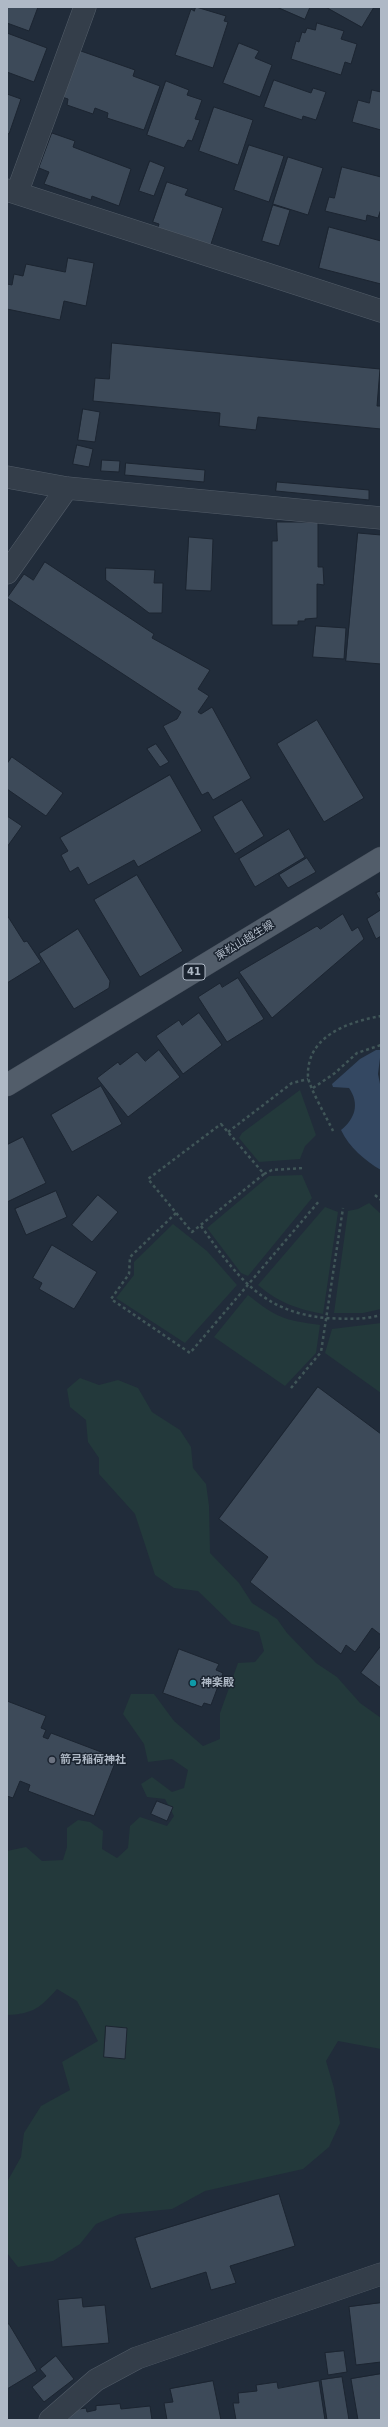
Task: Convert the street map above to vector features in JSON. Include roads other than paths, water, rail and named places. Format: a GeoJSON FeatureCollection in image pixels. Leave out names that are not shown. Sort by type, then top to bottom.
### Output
{"type":"FeatureCollection","features":[{"type":"Feature","properties":{"kind":"main road","name":"東松山越生線"},"geometry":{"type":"LineString","coordinates":[[7,1085],[381,858]]}},
{"type":"Feature","properties":{"kind":"street"},"geometry":{"type":"LineString","coordinates":[[85,7],[11,195],[381,311]]}},
{"type":"Feature","properties":{"kind":"street"},"geometry":{"type":"LineString","coordinates":[[7,477],[68,488],[381,518]]}},
{"type":"Feature","properties":{"kind":"street"},"geometry":{"type":"LineString","coordinates":[[7,573],[68,488]]}},
{"type":"Feature","properties":{"kind":"street"},"geometry":{"type":"LineString","coordinates":[[50,2420],[96,2380],[138,2358],[381,2274]]}},
{"type":"Feature","properties":{"kind":"water"},"geometry":{"type":"Polygon","coordinates":[[[376,1050],[381,1050],[378,1074],[381,1089],[381,1170],[358,1153],[344,1136],[341,1130],[353,1116],[355,1105],[354,1100],[349,1088],[333,1087],[332,1084],[360,1059],[376,1050]]]}},
{"type":"Feature","properties":{"kind":"place","name":"神楽殿"},"geometry":{"type":"Point","coordinates":[193,1683]}},
{"type":"Feature","properties":{"kind":"place","name":"箭弓稲荷神社"},"geometry":{"type":"Point","coordinates":[52,1760]}}]}
